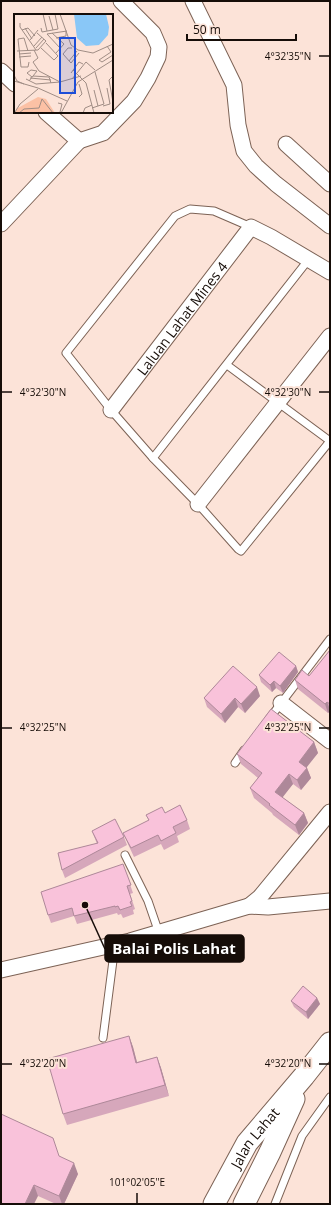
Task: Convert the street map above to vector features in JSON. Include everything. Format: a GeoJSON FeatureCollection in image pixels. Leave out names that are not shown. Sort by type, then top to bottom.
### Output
{"type":"FeatureCollection","features":[{"type":"Feature","properties":{"kind":"main road","name":"Jalan Lahat"},"geometry":{"type":"LineString","coordinates":[[214,1204],[247,1143],[330,1043]]}},
{"type":"Feature","properties":{"kind":"main road","name":"Jalan Lahat"},"geometry":{"type":"LineString","coordinates":[[244,1204],[270,1152],[304,1076]]}},
{"type":"Feature","properties":{"kind":"main road"},"geometry":{"type":"LineString","coordinates":[[241,1204],[270,1152]]}},
{"type":"Feature","properties":{"kind":"street"},"geometry":{"type":"LineString","coordinates":[[1,224],[79,141],[103,133],[134,101],[148,78],[158,57],[159,47],[153,33],[121,1]]}},
{"type":"Feature","properties":{"kind":"street"},"geometry":{"type":"LineString","coordinates":[[193,1],[234,85],[238,125],[244,151],[256,166],[276,184],[330,226]]}},
{"type":"Feature","properties":{"kind":"street"},"geometry":{"type":"LineString","coordinates":[[1,71],[14,83]]}},
{"type":"Feature","properties":{"kind":"street"},"geometry":{"type":"LineString","coordinates":[[47,113],[79,141]]}},
{"type":"Feature","properties":{"kind":"street"},"geometry":{"type":"LineString","coordinates":[[286,144],[330,184]]}},
{"type":"Feature","properties":{"kind":"street"},"geometry":{"type":"LineString","coordinates":[[251,227],[271,236],[330,272]]}},
{"type":"Feature","properties":{"kind":"street","name":"Laluan Lahat Mines 4"},"geometry":{"type":"LineString","coordinates":[[111,410],[251,227]]}},
{"type":"Feature","properties":{"kind":"street"},"geometry":{"type":"LineString","coordinates":[[198,504],[330,336]]}},
{"type":"Feature","properties":{"kind":"street"},"geometry":{"type":"LineString","coordinates":[[281,703],[330,741]]}},
{"type":"Feature","properties":{"kind":"street"},"geometry":{"type":"LineString","coordinates":[[249,906],[260,897],[330,812]]}},
{"type":"Feature","properties":{"kind":"street"},"geometry":{"type":"LineString","coordinates":[[1,970],[116,945],[249,906],[268,907],[330,901]]}},
{"type":"Feature","properties":{"kind":"lane"},"geometry":{"type":"LineString","coordinates":[[227,365],[330,441],[241,551],[153,458],[111,410],[66,353],[175,216],[190,209],[214,211],[251,227]]}},
{"type":"Feature","properties":{"kind":"lane"},"geometry":{"type":"LineString","coordinates":[[153,458],[309,260]]}},
{"type":"Feature","properties":{"kind":"lane"},"geometry":{"type":"LineString","coordinates":[[263,727],[330,639]]}},
{"type":"Feature","properties":{"kind":"lane"},"geometry":{"type":"LineString","coordinates":[[235,763],[249,745]]}},
{"type":"Feature","properties":{"kind":"lane"},"geometry":{"type":"LineString","coordinates":[[125,855],[148,901],[159,933]]}},
{"type":"Feature","properties":{"kind":"lane"},"geometry":{"type":"LineString","coordinates":[[103,1038],[116,945]]}},
{"type":"Feature","properties":{"kind":"lane"},"geometry":{"type":"LineString","coordinates":[[275,1204],[302,1136],[330,1097]]}},
{"type":"Feature","properties":{"kind":"building"},"geometry":{"type":"Polygon","coordinates":[[[330,650],[330,704],[327,702],[325,704],[295,680],[302,670],[309,676],[330,650]]]}},
{"type":"Feature","properties":{"kind":"building"},"geometry":{"type":"Polygon","coordinates":[[[279,652],[296,666],[280,686],[274,681],[270,685],[259,675],[279,652]]]}},
{"type":"Feature","properties":{"kind":"building"},"geometry":{"type":"Polygon","coordinates":[[[233,666],[257,687],[241,704],[235,698],[221,714],[204,698],[233,666]]]}},
{"type":"Feature","properties":{"kind":"building"},"geometry":{"type":"Polygon","coordinates":[[[271,709],[314,742],[299,762],[307,768],[297,780],[289,774],[275,792],[304,813],[295,825],[250,788],[262,773],[237,754],[271,709]]]}},
{"type":"Feature","properties":{"kind":"building"},"geometry":{"type":"Polygon","coordinates":[[[180,805],[187,820],[173,827],[176,833],[161,841],[158,835],[131,848],[123,833],[149,820],[146,815],[162,807],[165,813],[180,805]]]}},
{"type":"Feature","properties":{"kind":"building"},"geometry":{"type":"Polygon","coordinates":[[[115,819],[124,837],[62,870],[58,853],[98,843],[92,831],[115,819]]]}},
{"type":"Feature","properties":{"kind":"building"},"geometry":{"type":"Polygon","coordinates":[[[123,864],[131,885],[127,886],[132,901],[130,902],[132,906],[120,910],[118,906],[115,906],[74,916],[72,908],[48,915],[41,892],[123,864]]]}},
{"type":"Feature","properties":{"kind":"building"},"geometry":{"type":"Polygon","coordinates":[[[303,986],[317,998],[306,1012],[291,1001],[303,986]]]}},
{"type":"Feature","properties":{"kind":"building"},"geometry":{"type":"Polygon","coordinates":[[[129,1036],[136,1063],[157,1057],[165,1085],[63,1114],[47,1059],[129,1036]]]}},
{"type":"Feature","properties":{"kind":"building"},"geometry":{"type":"Polygon","coordinates":[[[1,1114],[53,1138],[59,1156],[74,1163],[59,1196],[34,1185],[25,1204],[1,1204],[1,1114]]]}},
{"type":"Feature","properties":{"kind":"place","name":"Balai Polis Lahat"},"geometry":{"type":"Point","coordinates":[85,905]}}]}
